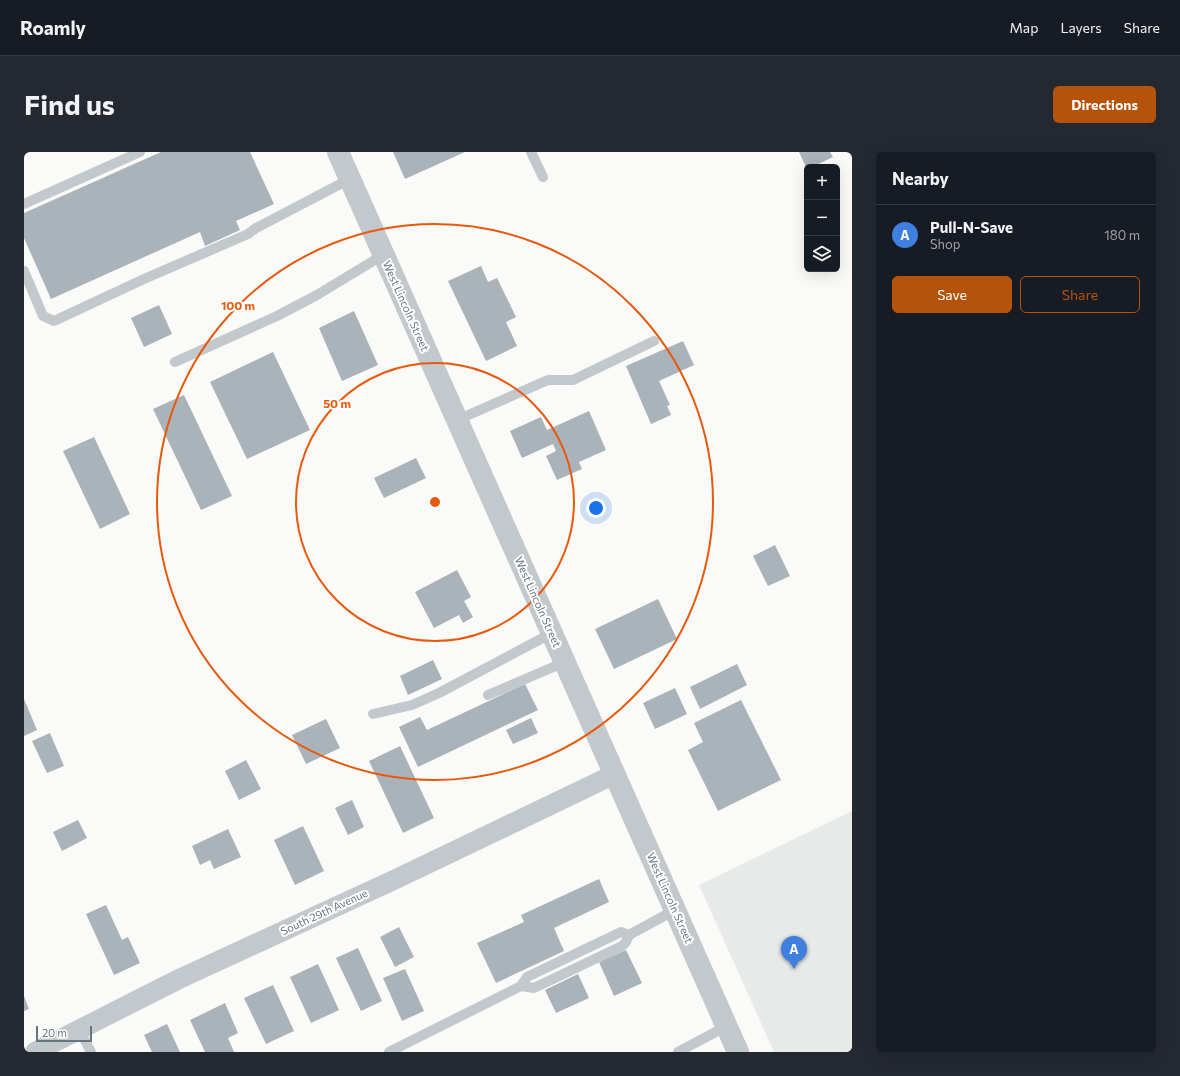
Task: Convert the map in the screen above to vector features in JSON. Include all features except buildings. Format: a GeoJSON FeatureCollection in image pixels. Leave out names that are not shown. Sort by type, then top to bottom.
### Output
{"type":"FeatureCollection","features":[{"type":"Feature","properties":{"kind":"street","name":"West Lincoln Street"},"geometry":{"type":"LineString","coordinates":[[338,152],[738,1052]]}},
{"type":"Feature","properties":{"kind":"street","name":"South 29th Avenue"},"geometry":{"type":"LineString","coordinates":[[35,1052],[179,979],[396,879],[615,774]]}},
{"type":"Feature","properties":{"kind":"lane"},"geometry":{"type":"LineString","coordinates":[[24,204],[140,152]]}},
{"type":"Feature","properties":{"kind":"lane"},"geometry":{"type":"LineString","coordinates":[[532,152],[543,177]]}},
{"type":"Feature","properties":{"kind":"lane"},"geometry":{"type":"LineString","coordinates":[[24,271],[43,316],[54,321],[144,279],[248,234],[256,228],[350,179]]}},
{"type":"Feature","properties":{"kind":"lane"},"geometry":{"type":"LineString","coordinates":[[175,362],[297,306],[318,295],[383,254]]}},
{"type":"Feature","properties":{"kind":"lane"},"geometry":{"type":"LineString","coordinates":[[457,420],[548,380],[573,380],[654,341]]}},
{"type":"Feature","properties":{"kind":"lane"},"geometry":{"type":"LineString","coordinates":[[373,714],[412,705],[446,690],[552,633]]}},
{"type":"Feature","properties":{"kind":"lane"},"geometry":{"type":"LineString","coordinates":[[488,695],[565,662]]}},
{"type":"Feature","properties":{"kind":"lane"},"geometry":{"type":"LineString","coordinates":[[389,1052],[522,986],[527,977],[621,932],[629,935],[675,910]]}},
{"type":"Feature","properties":{"kind":"lane"},"geometry":{"type":"LineString","coordinates":[[678,1052],[726,1026]]}},
{"type":"Feature","properties":{"kind":"lane"},"geometry":{"type":"LineString","coordinates":[[79,1030],[91,1052]]}},
{"type":"Feature","properties":{"kind":"shaded area"},"geometry":{"type":"Polygon","coordinates":[[[852,811],[852,1052],[774,1052],[699,885],[852,811]]]}},
{"type":"Feature","properties":{"kind":"place","name":"Pull-N-Save"},"geometry":{"type":"Point","coordinates":[794,969]}}]}
